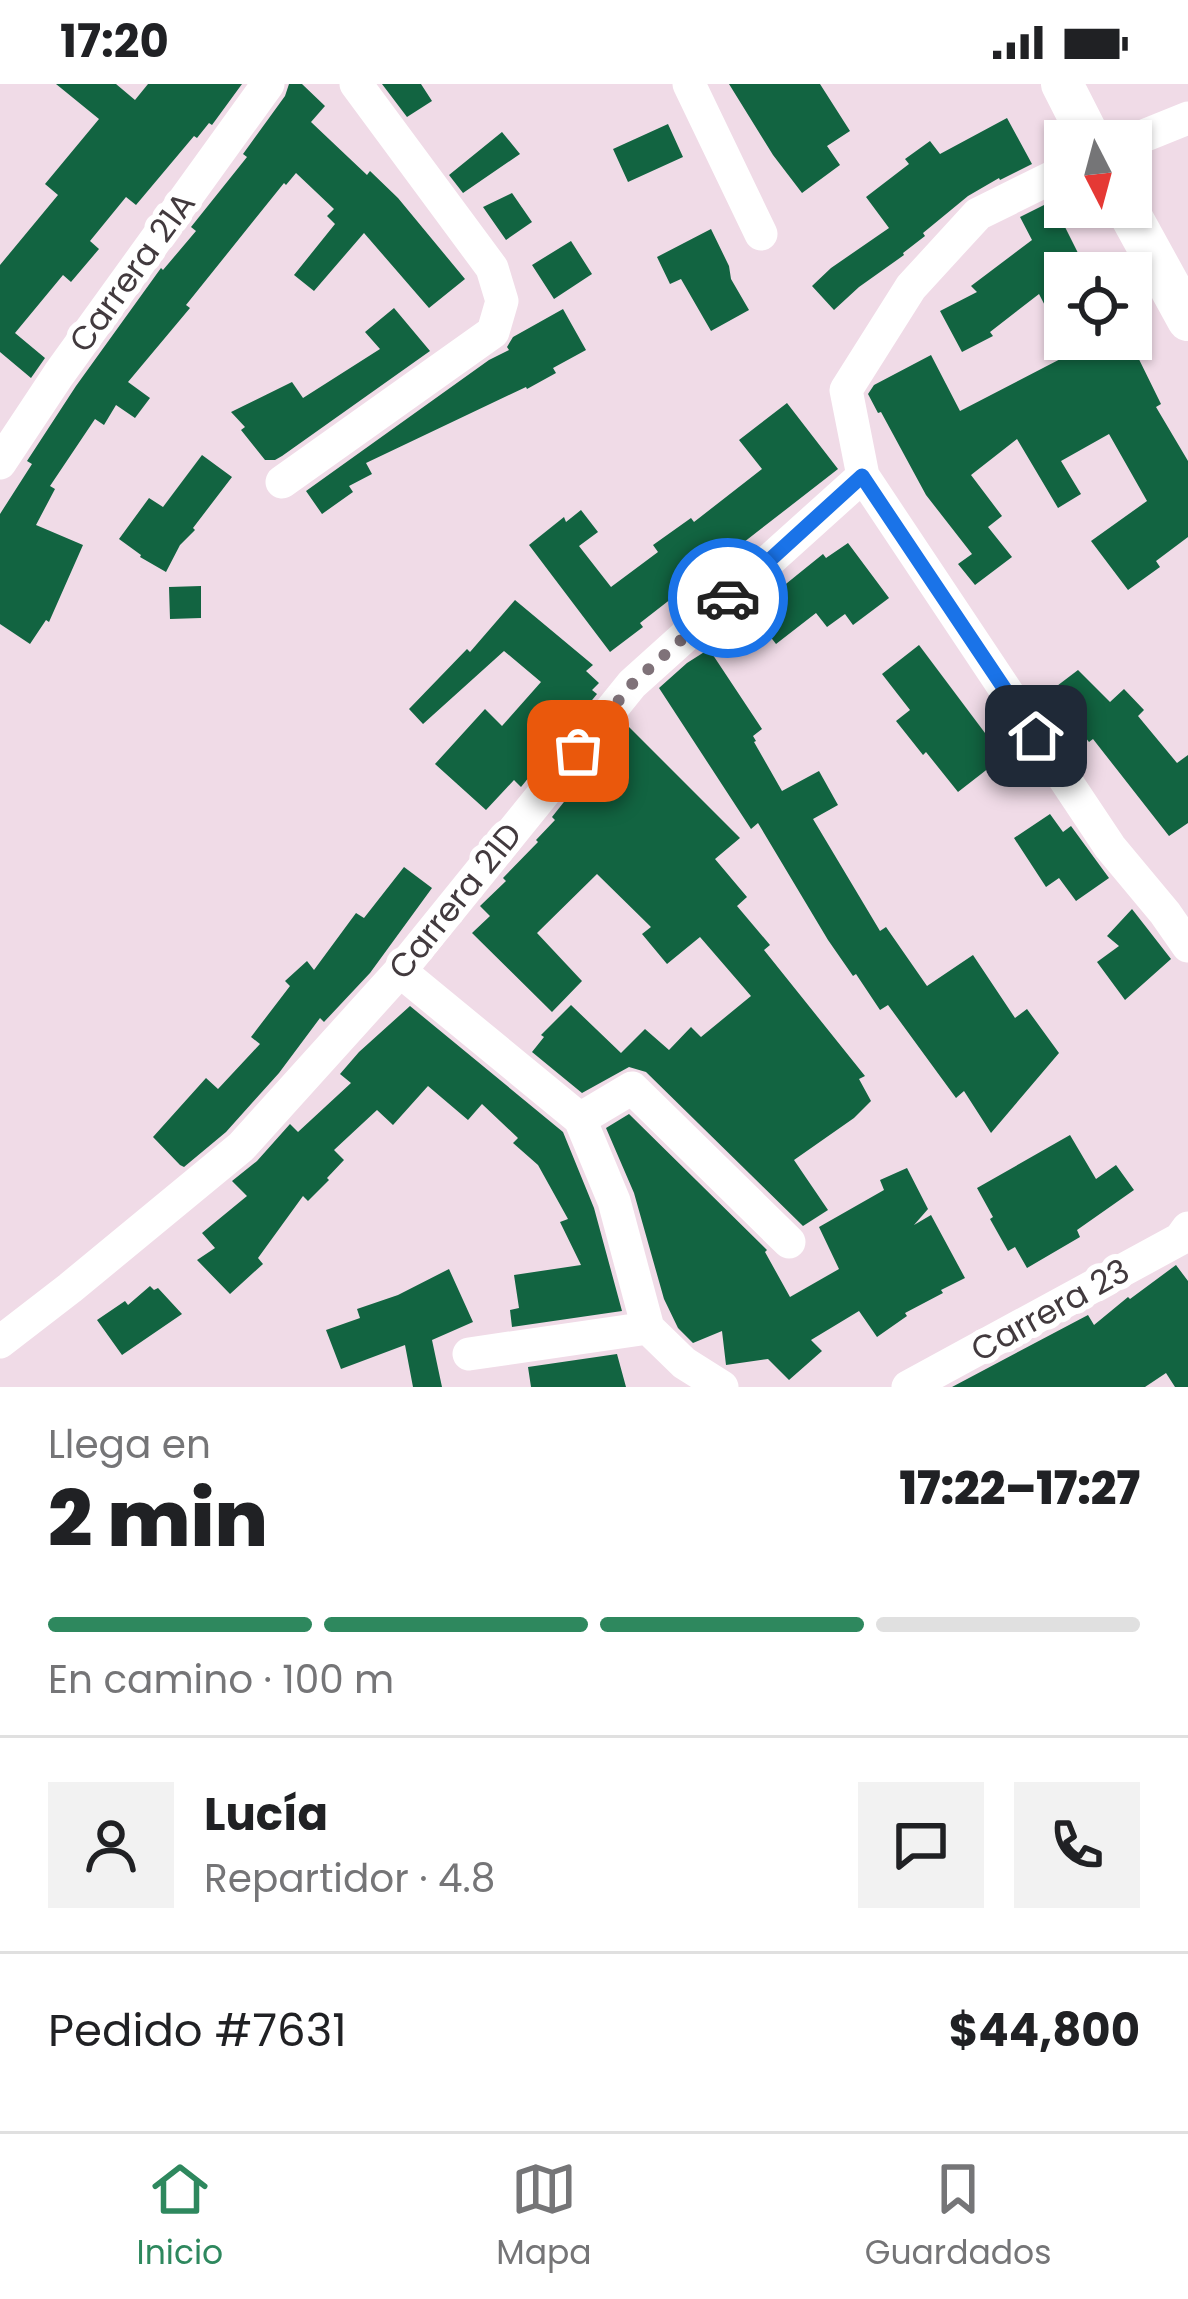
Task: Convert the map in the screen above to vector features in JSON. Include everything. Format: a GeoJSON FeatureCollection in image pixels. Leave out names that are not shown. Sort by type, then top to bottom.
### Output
{"type":"FeatureCollection","features":[{"type":"Feature","properties":{"kind":"street","name":"Carrera 21A"},"geometry":{"type":"LineString","coordinates":[[0,463],[268,84]]}},
{"type":"Feature","properties":{"kind":"street"},"geometry":{"type":"LineString","coordinates":[[282,482],[493,332],[502,301],[492,268],[356,84]]}},
{"type":"Feature","properties":{"kind":"street"},"geometry":{"type":"LineString","coordinates":[[689,84],[761,234]]}},
{"type":"Feature","properties":{"kind":"street"},"geometry":{"type":"LineString","coordinates":[[1062,84],[1080,120]]}},
{"type":"Feature","properties":{"kind":"street"},"geometry":{"type":"LineString","coordinates":[[1152,133],[1188,118]]}},
{"type":"Feature","properties":{"kind":"street"},"geometry":{"type":"LineString","coordinates":[[1044,181],[978,214],[911,287],[846,390],[862,476],[1110,847],[1188,946]]}},
{"type":"Feature","properties":{"kind":"street"},"geometry":{"type":"LineString","coordinates":[[1138,228],[1188,320]]}},
{"type":"Feature","properties":{"kind":"street","name":"Carrera 21D"},"geometry":{"type":"LineString","coordinates":[[0,1342],[241,1147],[400,971],[632,684],[862,476]]}},
{"type":"Feature","properties":{"kind":"street"},"geometry":{"type":"LineString","coordinates":[[400,971],[580,1119],[614,1201],[649,1328],[684,1363],[722,1387]]}},
{"type":"Feature","properties":{"kind":"street"},"geometry":{"type":"LineString","coordinates":[[580,1119],[632,1088],[788,1242]]}},
{"type":"Feature","properties":{"kind":"street","name":"Carrera 23"},"geometry":{"type":"LineString","coordinates":[[908,1387],[1185,1240]]}},
{"type":"Feature","properties":{"kind":"street"},"geometry":{"type":"LineString","coordinates":[[469,1354],[649,1328]]}},
{"type":"Feature","properties":{"kind":"building"},"geometry":{"type":"Polygon","coordinates":[[[56,84],[116,84],[135,100],[148,84],[242,84],[212,125],[194,136],[136,205],[126,197],[90,241],[99,249],[71,282],[63,275],[15,333],[45,358],[31,378],[0,352],[0,265],[58,195],[45,184],[99,119],[56,84]]]}},
{"type":"Feature","properties":{"kind":"building"},"geometry":{"type":"Polygon","coordinates":[[[289,84],[302,84],[325,106],[311,122],[398,198],[465,279],[429,308],[364,233],[314,291],[294,275],[335,224],[327,216],[334,209],[296,173],[284,183],[128,382],[150,398],[135,418],[116,405],[104,425],[95,419],[50,486],[55,489],[36,525],[83,545],[49,622],[30,644],[0,624],[0,514],[32,464],[27,461],[76,386],[161,268],[196,231],[191,227],[247,157],[243,154],[289,84]]]}},
{"type":"Feature","properties":{"kind":"building"},"geometry":{"type":"Polygon","coordinates":[[[382,84],[421,84],[432,101],[407,117],[382,84]]]}},
{"type":"Feature","properties":{"kind":"building"},"geometry":{"type":"Polygon","coordinates":[[[729,84],[820,84],[850,131],[827,146],[840,165],[802,193],[729,84]]]}},
{"type":"Feature","properties":{"kind":"building"},"geometry":{"type":"Polygon","coordinates":[[[1007,118],[1032,164],[968,196],[834,310],[812,286],[889,228],[866,197],[930,141],[940,154],[1007,118]]]}},
{"type":"Feature","properties":{"kind":"building"},"geometry":{"type":"Polygon","coordinates":[[[668,124],[683,157],[628,182],[613,149],[668,124]]]}},
{"type":"Feature","properties":{"kind":"building"},"geometry":{"type":"Polygon","coordinates":[[[502,132],[520,154],[463,193],[449,175],[502,132]]]}},
{"type":"Feature","properties":{"kind":"building"},"geometry":{"type":"Polygon","coordinates":[[[512,193],[532,222],[506,240],[483,207],[512,193]]]}},
{"type":"Feature","properties":{"kind":"building"},"geometry":{"type":"Polygon","coordinates":[[[1044,205],[1044,228],[1066,228],[1078,252],[1044,252],[1044,304],[1039,294],[990,332],[993,336],[962,352],[940,311],[977,292],[971,286],[1032,240],[1020,217],[1044,205]]]}},
{"type":"Feature","properties":{"kind":"building"},"geometry":{"type":"Polygon","coordinates":[[[711,229],[749,310],[711,331],[681,279],[670,284],[657,257],[711,229]]]}},
{"type":"Feature","properties":{"kind":"building"},"geometry":{"type":"Polygon","coordinates":[[[571,241],[592,274],[554,299],[532,265],[571,241]]]}},
{"type":"Feature","properties":{"kind":"building"},"geometry":{"type":"Polygon","coordinates":[[[394,308],[430,351],[282,456],[265,460],[231,412],[292,382],[303,398],[380,349],[365,332],[394,308]]]}},
{"type":"Feature","properties":{"kind":"building"},"geometry":{"type":"Polygon","coordinates":[[[563,309],[586,350],[527,389],[366,463],[372,474],[349,486],[353,492],[322,514],[306,491],[509,350],[513,337],[563,309]]]}},
{"type":"Feature","properties":{"kind":"building"},"geometry":{"type":"Polygon","coordinates":[[[931,355],[960,411],[1058,360],[1139,360],[1161,404],[1156,407],[1188,461],[1188,537],[1156,561],[1160,567],[1128,590],[1091,541],[1147,501],[1109,434],[1061,461],[1081,494],[1058,508],[1017,439],[971,475],[1002,516],[988,527],[1012,557],[975,585],[958,564],[972,554],[926,495],[868,394],[874,385],[931,355]]]}},
{"type":"Feature","properties":{"kind":"building"},"geometry":{"type":"Polygon","coordinates":[[[787,403],[838,469],[640,623],[643,627],[610,652],[529,545],[564,517],[566,522],[581,510],[598,532],[579,546],[611,587],[658,552],[653,545],[691,518],[694,522],[762,469],[739,440],[787,403]]]}},
{"type":"Feature","properties":{"kind":"building"},"geometry":{"type":"Polygon","coordinates":[[[202,455],[232,477],[180,545],[166,572],[119,539],[149,498],[163,507],[202,455]]]}},
{"type":"Feature","properties":{"kind":"building"},"geometry":{"type":"Polygon","coordinates":[[[848,543],[889,598],[853,625],[845,614],[827,627],[816,613],[776,644],[751,612],[823,554],[826,558],[848,543]]]}},
{"type":"Feature","properties":{"kind":"building"},"geometry":{"type":"Polygon","coordinates":[[[201,586],[201,618],[170,619],[169,587],[201,586]]]}},
{"type":"Feature","properties":{"kind":"building"},"geometry":{"type":"Polygon","coordinates":[[[515,600],[593,665],[586,671],[599,683],[592,690],[597,694],[521,787],[514,780],[486,810],[435,764],[485,709],[502,726],[541,682],[504,651],[423,724],[409,709],[467,649],[470,652],[515,600]]]}},
{"type":"Feature","properties":{"kind":"building"},"geometry":{"type":"Polygon","coordinates":[[[919,645],[1003,757],[958,792],[896,721],[910,710],[882,674],[919,645]]]}},
{"type":"Feature","properties":{"kind":"building"},"geometry":{"type":"Polygon","coordinates":[[[709,649],[762,729],[753,736],[754,742],[782,791],[819,771],[838,805],[813,819],[880,931],[886,927],[927,986],[973,955],[1015,1018],[1027,1009],[1059,1053],[991,1133],[964,1091],[956,1098],[888,1005],[880,1010],[853,976],[758,823],[751,829],[659,688],[709,649]]]}},
{"type":"Feature","properties":{"kind":"building"},"geometry":{"type":"Polygon","coordinates":[[[1078,670],[1110,702],[1124,689],[1144,710],[1138,716],[1177,763],[1188,755],[1188,823],[1169,836],[1093,739],[1089,742],[1049,692],[1078,670]]]}},
{"type":"Feature","properties":{"kind":"building"},"geometry":{"type":"Polygon","coordinates":[[[626,724],[740,838],[715,859],[747,897],[737,906],[770,945],[764,950],[865,1076],[859,1079],[871,1101],[794,1160],[828,1210],[803,1226],[646,1072],[629,1067],[582,1093],[532,1052],[541,1035],[571,1005],[621,1053],[645,1029],[669,1050],[691,1027],[701,1037],[751,996],[700,937],[667,964],[642,934],[651,927],[597,874],[537,933],[582,981],[552,1012],[472,933],[490,916],[480,906],[538,842],[555,820],[552,817],[626,724]]]}},
{"type":"Feature","properties":{"kind":"building"},"geometry":{"type":"Polygon","coordinates":[[[1050,814],[1063,832],[1071,826],[1109,878],[1076,901],[1059,878],[1046,887],[1014,838],[1050,814]]]}},
{"type":"Feature","properties":{"kind":"building"},"geometry":{"type":"Polygon","coordinates":[[[404,867],[432,888],[370,973],[324,1022],[320,1018],[226,1132],[184,1167],[180,1165],[153,1137],[206,1078],[218,1089],[260,1044],[251,1037],[290,986],[285,981],[307,961],[314,970],[356,913],[364,918],[404,867]]]}},
{"type":"Feature","properties":{"kind":"building"},"geometry":{"type":"Polygon","coordinates":[[[1132,909],[1171,959],[1125,1000],[1097,962],[1119,946],[1107,936],[1132,909]]]}},
{"type":"Feature","properties":{"kind":"building"},"geometry":{"type":"Polygon","coordinates":[[[410,1006],[563,1132],[594,1208],[622,1311],[512,1327],[510,1310],[519,1308],[514,1275],[581,1265],[560,1222],[568,1219],[538,1165],[513,1143],[518,1138],[482,1104],[468,1120],[428,1086],[393,1125],[377,1110],[334,1150],[344,1160],[308,1201],[303,1196],[258,1258],[263,1264],[230,1294],[197,1260],[215,1248],[202,1233],[247,1196],[232,1181],[290,1124],[298,1132],[351,1083],[340,1074],[410,1006]]]}},
{"type":"Feature","properties":{"kind":"building"},"geometry":{"type":"Polygon","coordinates":[[[629,1114],[767,1250],[790,1297],[839,1269],[819,1227],[884,1190],[880,1180],[907,1168],[928,1209],[914,1225],[931,1215],[965,1278],[905,1313],[877,1337],[859,1311],[811,1340],[822,1351],[789,1380],[768,1359],[726,1365],[722,1331],[693,1343],[678,1328],[664,1299],[634,1193],[606,1128],[629,1114]]]}},
{"type":"Feature","properties":{"kind":"building"},"geometry":{"type":"Polygon","coordinates":[[[1070,1135],[1096,1179],[1116,1165],[1134,1190],[1077,1230],[1080,1237],[1027,1268],[1015,1247],[1008,1251],[977,1188],[1070,1135]]]}},
{"type":"Feature","properties":{"kind":"building"},"geometry":{"type":"Polygon","coordinates":[[[1176,1265],[1188,1281],[1188,1387],[1175,1387],[1166,1373],[1145,1387],[952,1387],[1088,1315],[1094,1325],[1176,1265]]]}},
{"type":"Feature","properties":{"kind":"building"},"geometry":{"type":"Polygon","coordinates":[[[449,1269],[473,1322],[432,1340],[442,1387],[413,1387],[405,1345],[341,1369],[326,1330],[360,1318],[357,1309],[449,1269]]]}},
{"type":"Feature","properties":{"kind":"building"},"geometry":{"type":"Polygon","coordinates":[[[150,1286],[158,1288],[182,1314],[122,1355],[97,1320],[125,1301],[128,1305],[150,1286]]]}},
{"type":"Feature","properties":{"kind":"building"},"geometry":{"type":"Polygon","coordinates":[[[617,1354],[626,1387],[531,1387],[528,1367],[617,1354]]]}},
{"type":"Feature","properties":{"kind":"way so far"},"geometry":{"type":"LineString","coordinates":[[578,751],[632,684],[728,598]]}},
{"type":"Feature","properties":{"kind":"route"},"geometry":{"type":"LineString","coordinates":[[728,598],[862,476],[1036,736]]}}]}
